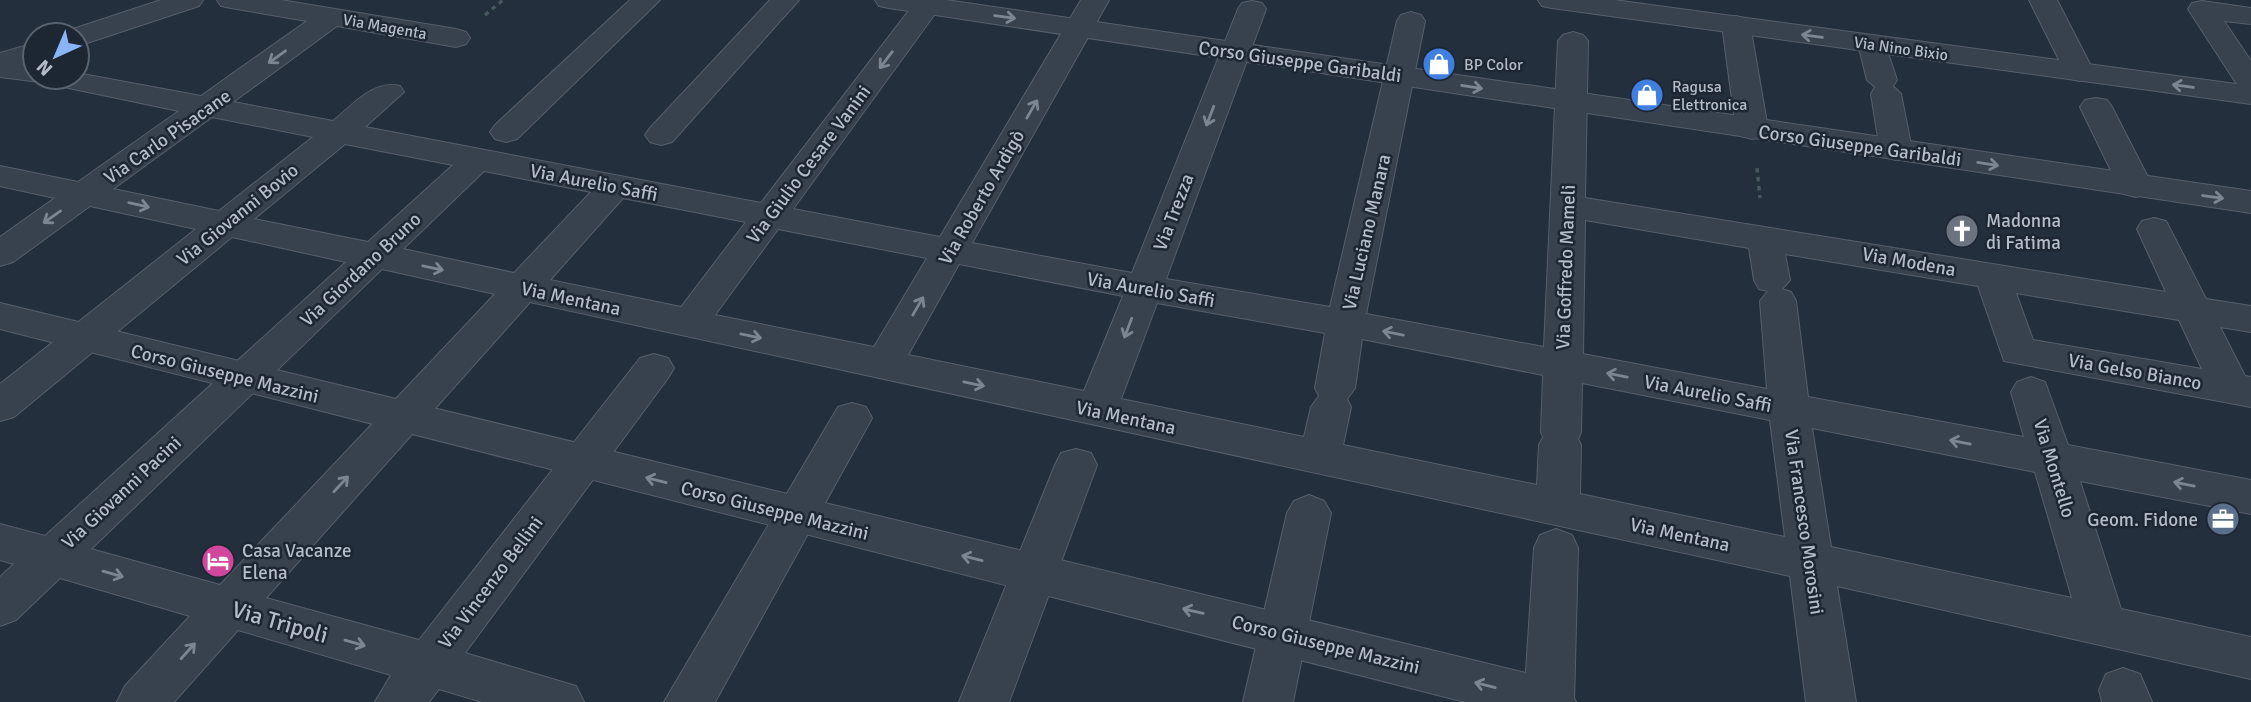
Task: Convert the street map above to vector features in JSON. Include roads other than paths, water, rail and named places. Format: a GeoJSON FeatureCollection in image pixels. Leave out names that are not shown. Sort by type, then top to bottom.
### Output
{"type":"FeatureCollection","features":[{"type":"Feature","properties":{"kind":"street"},"geometry":{"type":"LineString","coordinates":[[91,32],[189,0]]}},
{"type":"Feature","properties":{"kind":"street","name":"Via Magenta"},"geometry":{"type":"LineString","coordinates":[[231,0],[456,38]]}},
{"type":"Feature","properties":{"kind":"street"},"geometry":{"type":"LineString","coordinates":[[506,132],[646,0]]}},
{"type":"Feature","properties":{"kind":"street"},"geometry":{"type":"LineString","coordinates":[[661,135],[785,0]]}},
{"type":"Feature","properties":{"kind":"street","name":"Corso Giuseppe Garibaldi"},"geometry":{"type":"LineString","coordinates":[[889,0],[1086,14],[1235,52],[2251,202]]}},
{"type":"Feature","properties":{"kind":"street"},"geometry":{"type":"LineString","coordinates":[[2043,0],[2079,72]]}},
{"type":"Feature","properties":{"kind":"street","name":"Via Nino Bixio"},"geometry":{"type":"LineString","coordinates":[[1569,1],[2251,95]]}},
{"type":"Feature","properties":{"kind":"street","name":"Via Giulio Cesare Vanini"},"geometry":{"type":"LineString","coordinates":[[689,323],[929,3]]}},
{"type":"Feature","properties":{"kind":"street","name":"Via Trezza"},"geometry":{"type":"LineString","coordinates":[[1097,410],[1252,9]]}},
{"type":"Feature","properties":{"kind":"street"},"geometry":{"type":"LineString","coordinates":[[2251,16],[2202,9],[2251,83]]}},
{"type":"Feature","properties":{"kind":"street","name":"Via Roberto Ardigò"},"geometry":{"type":"LineString","coordinates":[[883,365],[1086,14]]}},
{"type":"Feature","properties":{"kind":"street","name":"Via Carlo Pisacane"},"geometry":{"type":"LineString","coordinates":[[0,254],[332,17]]}},
{"type":"Feature","properties":{"kind":"street","name":"Via Luciano Manara"},"geometry":{"type":"LineString","coordinates":[[1320,458],[1345,323],[1411,21]]}},
{"type":"Feature","properties":{"kind":"street"},"geometry":{"type":"LineString","coordinates":[[1736,25],[1752,129]]}},
{"type":"Feature","properties":{"kind":"street","name":"Via Goffredo Mameli"},"geometry":{"type":"LineString","coordinates":[[1550,702],[1573,41]]}},
{"type":"Feature","properties":{"kind":"street"},"geometry":{"type":"LineString","coordinates":[[1873,44],[1896,150]]}},
{"type":"Feature","properties":{"kind":"street"},"geometry":{"type":"LineString","coordinates":[[0,65],[21,57]]}},
{"type":"Feature","properties":{"kind":"street"},"geometry":{"type":"LineString","coordinates":[[0,65],[21,70]]}},
{"type":"Feature","properties":{"kind":"street","name":"Via Aurelio Saffi"},"geometry":{"type":"LineString","coordinates":[[91,84],[950,251],[1345,323],[2251,497]]}},
{"type":"Feature","properties":{"kind":"street","name":"Via Giovanni Bovio"},"geometry":{"type":"LineString","coordinates":[[0,406],[388,92]]}},
{"type":"Feature","properties":{"kind":"street"},"geometry":{"type":"LineString","coordinates":[[2096,107],[2136,187]]}},
{"type":"Feature","properties":{"kind":"street","name":"Via Giordano Bruno"},"geometry":{"type":"LineString","coordinates":[[242,378],[477,160]]}},
{"type":"Feature","properties":{"kind":"street","name":"Via Mentana"},"geometry":{"type":"LineString","coordinates":[[0,176],[1320,458],[1557,528],[1810,561],[2251,658]]}},
{"type":"Feature","properties":{"kind":"street"},"geometry":{"type":"LineString","coordinates":[[142,702],[615,186]]}},
{"type":"Feature","properties":{"kind":"street","name":"Via Modena"},"geometry":{"type":"LineString","coordinates":[[1567,206],[2251,319]]}},
{"type":"Feature","properties":{"kind":"street"},"geometry":{"type":"LineString","coordinates":[[2154,229],[2193,310],[2241,390]]}},
{"type":"Feature","properties":{"kind":"street","name":"Via Francesco Morosini"},"geometry":{"type":"LineString","coordinates":[[1765,237],[1775,290],[1789,409],[1831,702]]}},
{"type":"Feature","properties":{"kind":"street","name":"Via Gelso Bianco"},"geometry":{"type":"LineString","coordinates":[[1992,275],[2018,351],[2241,390]]}},
{"type":"Feature","properties":{"kind":"street","name":"Corso Giuseppe Mazzini"},"geometry":{"type":"LineString","coordinates":[[0,316],[581,462],[1282,633],[1550,702]]}},
{"type":"Feature","properties":{"kind":"street"},"geometry":{"type":"LineString","coordinates":[[581,462],[653,368]]}},
{"type":"Feature","properties":{"kind":"street","name":"Via Giovanni Pacini"},"geometry":{"type":"LineString","coordinates":[[0,606],[242,378]]}},
{"type":"Feature","properties":{"kind":"street","name":"Via Montello"},"geometry":{"type":"LineString","coordinates":[[2031,392],[2103,624]]}},
{"type":"Feature","properties":{"kind":"street"},"geometry":{"type":"LineString","coordinates":[[689,702],[852,418]]}},
{"type":"Feature","properties":{"kind":"street","name":"Via Vincenzo Bellini"},"geometry":{"type":"LineString","coordinates":[[400,702],[581,462]]}},
{"type":"Feature","properties":{"kind":"street"},"geometry":{"type":"LineString","coordinates":[[984,702],[1076,464]]}},
{"type":"Feature","properties":{"kind":"street"},"geometry":{"type":"LineString","coordinates":[[1268,702],[1309,513]]}},
{"type":"Feature","properties":{"kind":"street","name":"Via Tripoli"},"geometry":{"type":"LineString","coordinates":[[0,542],[559,702]]}},
{"type":"Feature","properties":{"kind":"place","name":"BP Color"},"geometry":{"type":"Point","coordinates":[1439,64]}},
{"type":"Feature","properties":{"kind":"place","name":"Ragusa Elettronica"},"geometry":{"type":"Point","coordinates":[1647,95]}},
{"type":"Feature","properties":{"kind":"place","name":"Madonna di Fatima"},"geometry":{"type":"Point","coordinates":[1962,231]}},
{"type":"Feature","properties":{"kind":"place","name":"Geom. Fidone"},"geometry":{"type":"Point","coordinates":[2223,519]}},
{"type":"Feature","properties":{"kind":"place","name":"Casa Vacanze Elena"},"geometry":{"type":"Point","coordinates":[218,561]}}]}
